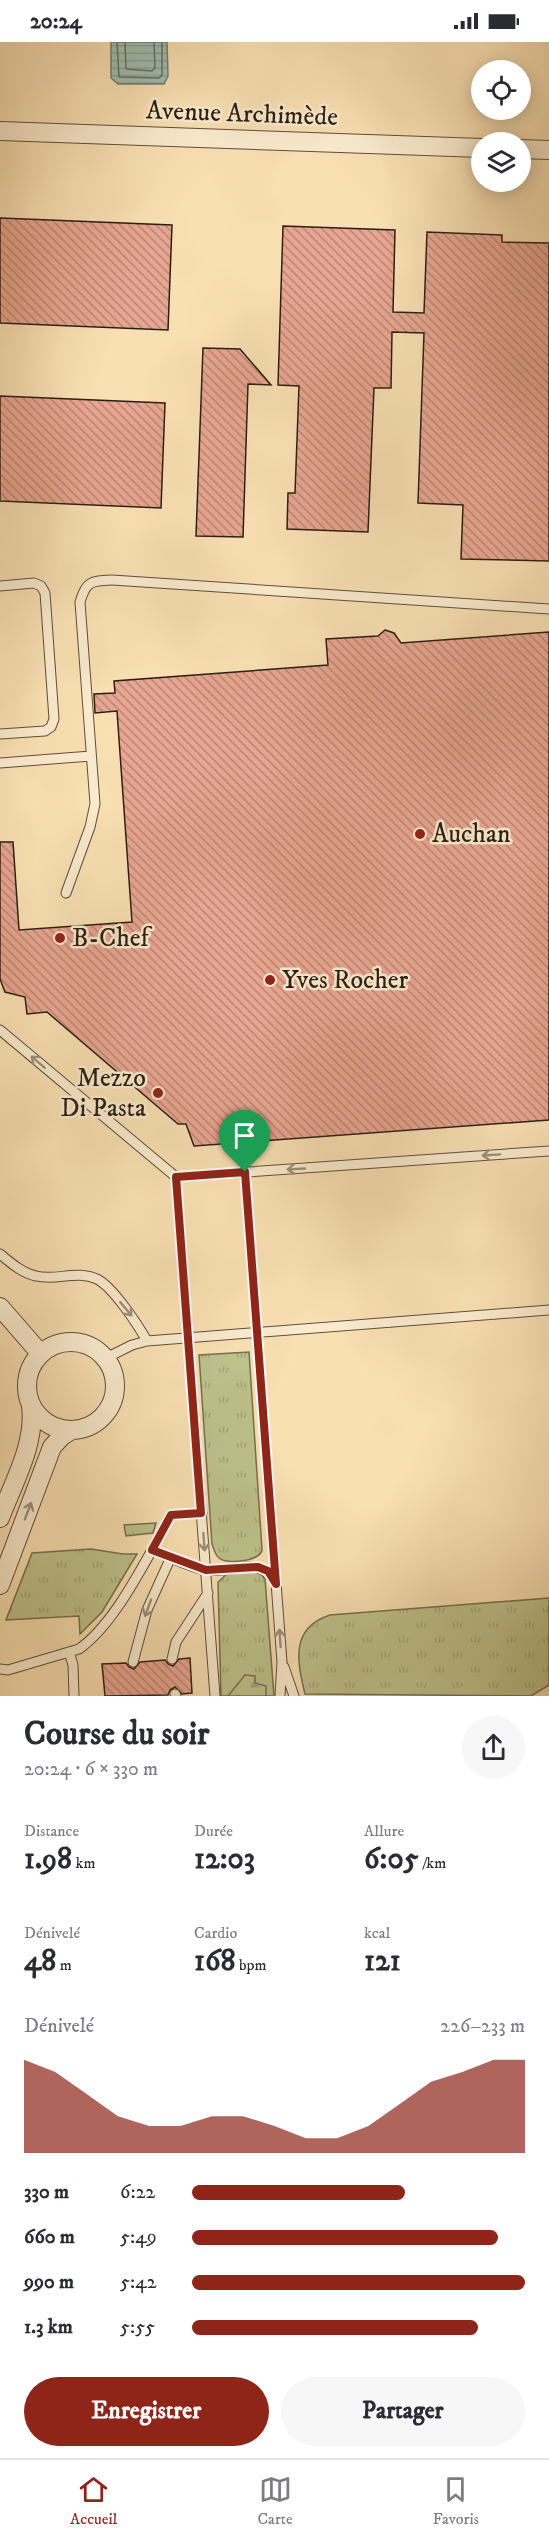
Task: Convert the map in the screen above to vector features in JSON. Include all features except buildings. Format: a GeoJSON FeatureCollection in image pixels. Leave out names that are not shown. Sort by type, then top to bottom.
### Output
{"type":"FeatureCollection","features":[{"type":"Feature","properties":{"kind":"street","name":"Avenue Archimède"},"geometry":{"type":"LineString","coordinates":[[0,131],[471,148]]}},
{"type":"Feature","properties":{"kind":"street"},"geometry":{"type":"LineString","coordinates":[[531,149],[549,150]]}},
{"type":"Feature","properties":{"kind":"street"},"geometry":{"type":"LineString","coordinates":[[0,1307],[40,1353]]}},
{"type":"Feature","properties":{"kind":"street"},"geometry":{"type":"LineString","coordinates":[[0,1518],[30,1438],[33,1422],[27,1392],[27,1378],[31,1365],[40,1353],[52,1345],[67,1341],[82,1342],[95,1348],[106,1358],[115,1384],[113,1398],[98,1421],[72,1430],[60,1429],[48,1424],[31,1406]]}},
{"type":"Feature","properties":{"kind":"street"},"geometry":{"type":"LineString","coordinates":[[0,1585],[52,1447],[62,1436],[72,1430]]}},
{"type":"Feature","properties":{"kind":"lane"},"geometry":{"type":"LineString","coordinates":[[66,893],[93,816],[80,602],[84,588],[94,581],[112,580],[549,609]]}},
{"type":"Feature","properties":{"kind":"lane"},"geometry":{"type":"LineString","coordinates":[[0,586],[34,583],[41,586],[45,593],[54,719],[45,731],[0,734]]}},
{"type":"Feature","properties":{"kind":"lane"},"geometry":{"type":"LineString","coordinates":[[0,763],[91,756]]}},
{"type":"Feature","properties":{"kind":"lane"},"geometry":{"type":"LineString","coordinates":[[0,1030],[176,1177],[549,1151]]}},
{"type":"Feature","properties":{"kind":"lane"},"geometry":{"type":"LineString","coordinates":[[245,1172],[282,1662],[280,1696]]}},
{"type":"Feature","properties":{"kind":"lane"},"geometry":{"type":"LineString","coordinates":[[176,1177],[215,1696]]}},
{"type":"Feature","properties":{"kind":"lane"},"geometry":{"type":"LineString","coordinates":[[0,1254],[14,1265],[37,1276],[80,1275],[100,1280],[129,1312],[147,1341]]}},
{"type":"Feature","properties":{"kind":"lane"},"geometry":{"type":"LineString","coordinates":[[106,1358],[132,1345],[147,1341],[549,1310]]}},
{"type":"Feature","properties":{"kind":"lane"},"geometry":{"type":"LineString","coordinates":[[0,1669],[8,1670],[78,1649],[98,1633],[152,1550],[171,1515],[201,1513]]}},
{"type":"Feature","properties":{"kind":"lane"},"geometry":{"type":"LineString","coordinates":[[152,1550],[206,1570],[258,1567],[268,1571],[276,1584]]}},
{"type":"Feature","properties":{"kind":"lane"},"geometry":{"type":"LineString","coordinates":[[133,1662],[147,1610],[171,1557]]}},
{"type":"Feature","properties":{"kind":"lane"},"geometry":{"type":"LineString","coordinates":[[172,1659],[176,1642],[208,1593]]}},
{"type":"Feature","properties":{"kind":"lane"},"geometry":{"type":"LineString","coordinates":[[69,1652],[73,1665],[75,1696]]}},
{"type":"Feature","properties":{"kind":"lane"},"geometry":{"type":"LineString","coordinates":[[282,1662],[294,1696]]}},
{"type":"Feature","properties":{"kind":"green space"},"geometry":{"type":"Polygon","coordinates":[[[249,1352],[262,1550],[256,1557],[250,1559],[229,1561],[218,1557],[212,1544],[199,1355],[249,1352]]]}},
{"type":"Feature","properties":{"kind":"green space"},"geometry":{"type":"Polygon","coordinates":[[[156,1523],[153,1533],[126,1536],[124,1525],[156,1523]]]}},
{"type":"Feature","properties":{"kind":"green space"},"geometry":{"type":"Polygon","coordinates":[[[91,1549],[137,1554],[102,1612],[80,1634],[79,1616],[6,1620],[32,1553],[91,1549]]]}},
{"type":"Feature","properties":{"kind":"green space"},"geometry":{"type":"Polygon","coordinates":[[[255,1572],[265,1579],[274,1696],[221,1696],[218,1582],[227,1574],[255,1572]]]}},
{"type":"Feature","properties":{"kind":"green space"},"geometry":{"type":"Polygon","coordinates":[[[549,1598],[549,1685],[531,1696],[305,1694],[299,1658],[302,1637],[308,1628],[330,1615],[549,1598]]]}},
{"type":"Feature","properties":{"kind":"green space"},"geometry":{"type":"Polygon","coordinates":[[[245,1675],[255,1676],[255,1683],[266,1686],[266,1696],[228,1696],[245,1675]]]}},
{"type":"Feature","properties":{"kind":"water"},"geometry":{"type":"Polygon","coordinates":[[[111,42],[167,42],[168,76],[164,84],[118,84],[111,78],[111,42]]]}},
{"type":"Feature","properties":{"kind":"place","name":"Auchan"},"geometry":{"type":"Point","coordinates":[420,834]}},
{"type":"Feature","properties":{"kind":"place","name":"B-Chef"},"geometry":{"type":"Point","coordinates":[60,938]}},
{"type":"Feature","properties":{"kind":"place","name":"Yves Rocher"},"geometry":{"type":"Point","coordinates":[270,980]}},
{"type":"Feature","properties":{"kind":"place","name":"Mezzo Di Pasta"},"geometry":{"type":"Point","coordinates":[158,1093]}},
{"type":"Feature","properties":{"kind":"route"},"geometry":{"type":"LineString","coordinates":[[245,1172],[276,1584],[268,1571],[258,1567],[206,1570],[152,1550],[171,1515],[201,1513],[176,1177],[245,1172]]}}]}
